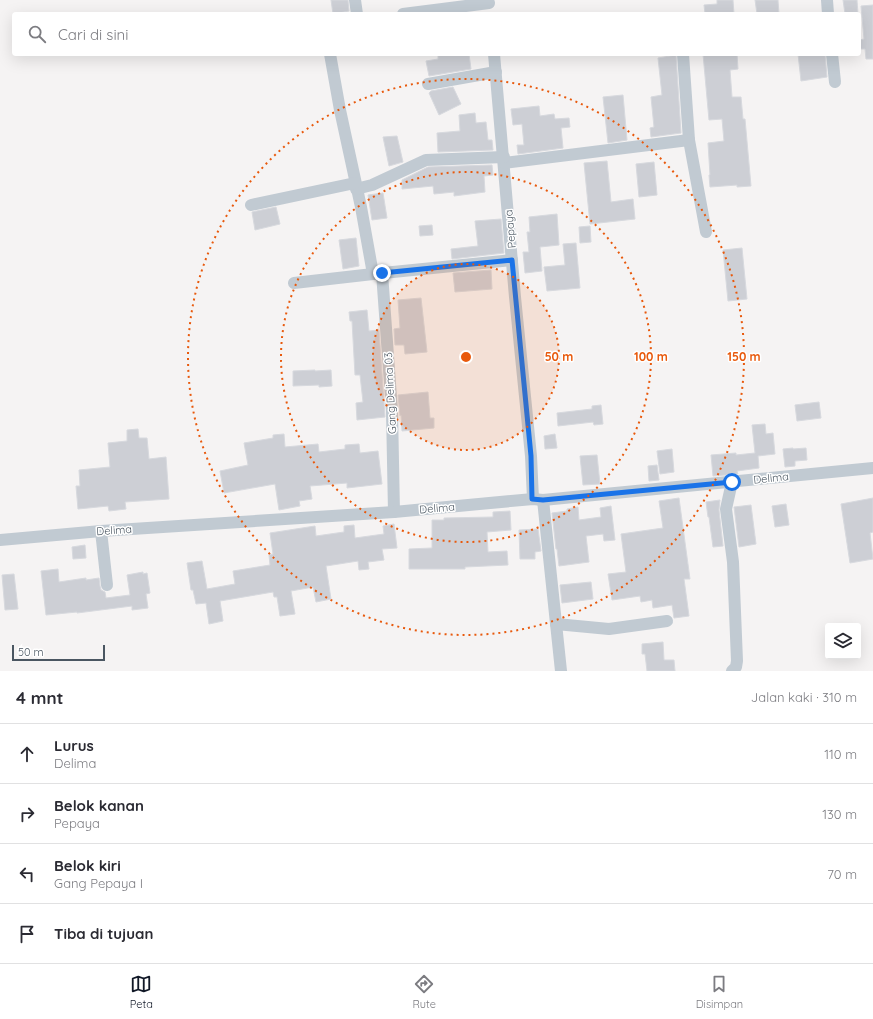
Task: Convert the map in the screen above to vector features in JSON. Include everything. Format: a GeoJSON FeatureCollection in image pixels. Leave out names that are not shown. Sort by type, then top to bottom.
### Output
{"type":"FeatureCollection","features":[{"type":"Feature","properties":{"kind":"street"},"geometry":{"type":"LineString","coordinates":[[355,0],[357,12]]}},
{"type":"Feature","properties":{"kind":"street"},"geometry":{"type":"LineString","coordinates":[[826,0],[828,12]]}},
{"type":"Feature","properties":{"kind":"street"},"geometry":{"type":"LineString","coordinates":[[425,12],[490,6]]}},
{"type":"Feature","properties":{"kind":"street","name":"Gang Delima 03"},"geometry":{"type":"LineString","coordinates":[[330,56],[356,186],[377,273],[392,411],[394,512]]}},
{"type":"Feature","properties":{"kind":"street","name":"Pepaya"},"geometry":{"type":"LineString","coordinates":[[494,56],[531,456],[556,624],[561,671]]}},
{"type":"Feature","properties":{"kind":"street"},"geometry":{"type":"LineString","coordinates":[[683,56],[689,140],[706,232]]}},
{"type":"Feature","properties":{"kind":"street"},"geometry":{"type":"LineString","coordinates":[[832,56],[835,82]]}},
{"type":"Feature","properties":{"kind":"street"},"geometry":{"type":"LineString","coordinates":[[428,84],[496,72]]}},
{"type":"Feature","properties":{"kind":"street"},"geometry":{"type":"LineString","coordinates":[[251,205],[356,186],[372,185],[426,160],[504,160],[689,140]]}},
{"type":"Feature","properties":{"kind":"street"},"geometry":{"type":"LineString","coordinates":[[294,283],[377,273],[512,260]]}},
{"type":"Feature","properties":{"kind":"street","name":"Delima"},"geometry":{"type":"LineString","coordinates":[[0,540],[101,531],[394,512],[538,500],[873,468]]}},
{"type":"Feature","properties":{"kind":"street"},"geometry":{"type":"LineString","coordinates":[[732,482],[726,510],[733,562],[737,661],[736,667],[732,671]]}},
{"type":"Feature","properties":{"kind":"street"},"geometry":{"type":"LineString","coordinates":[[101,531],[107,585]]}},
{"type":"Feature","properties":{"kind":"street"},"geometry":{"type":"LineString","coordinates":[[556,624],[608,629],[667,621]]}},
{"type":"Feature","properties":{"kind":"building"},"geometry":{"type":"Polygon","coordinates":[[[331,0],[348,0],[349,11],[333,12],[331,0]]]}},
{"type":"Feature","properties":{"kind":"building"},"geometry":{"type":"Polygon","coordinates":[[[717,0],[733,0],[734,12],[705,12],[704,5],[717,4],[717,0]]]}},
{"type":"Feature","properties":{"kind":"building"},"geometry":{"type":"Polygon","coordinates":[[[755,0],[778,0],[779,12],[757,12],[755,0]]]}},
{"type":"Feature","properties":{"kind":"building"},"geometry":{"type":"Polygon","coordinates":[[[843,0],[857,0],[858,12],[845,12],[843,0]]]}},
{"type":"Feature","properties":{"kind":"building"},"geometry":{"type":"Polygon","coordinates":[[[873,5],[873,59],[866,59],[865,49],[861,49],[861,40],[864,39],[861,6],[873,5]]]}},
{"type":"Feature","properties":{"kind":"building"},"geometry":{"type":"Polygon","coordinates":[[[438,56],[469,56],[471,69],[429,76],[426,61],[438,59],[438,56]]]}},
{"type":"Feature","properties":{"kind":"building"},"geometry":{"type":"Polygon","coordinates":[[[676,56],[681,133],[651,137],[650,128],[654,127],[651,97],[662,95],[658,58],[676,56]]]}},
{"type":"Feature","properties":{"kind":"building"},"geometry":{"type":"Polygon","coordinates":[[[703,56],[737,56],[738,69],[730,70],[732,97],[741,97],[743,119],[745,119],[751,186],[737,187],[737,185],[710,187],[708,143],[724,141],[722,119],[709,120],[703,56]]]}},
{"type":"Feature","properties":{"kind":"building"},"geometry":{"type":"Polygon","coordinates":[[[798,56],[825,56],[827,77],[801,81],[798,56]]]}},
{"type":"Feature","properties":{"kind":"building"},"geometry":{"type":"Polygon","coordinates":[[[453,87],[461,104],[439,115],[429,93],[431,91],[453,87]]]}},
{"type":"Feature","properties":{"kind":"building"},"geometry":{"type":"Polygon","coordinates":[[[623,95],[627,140],[608,143],[603,97],[623,95]]]}},
{"type":"Feature","properties":{"kind":"building"},"geometry":{"type":"Polygon","coordinates":[[[539,106],[540,116],[554,114],[555,119],[569,118],[570,127],[561,128],[563,148],[518,154],[517,145],[524,145],[522,124],[513,125],[511,109],[539,106]]]}},
{"type":"Feature","properties":{"kind":"building"},"geometry":{"type":"Polygon","coordinates":[[[475,113],[476,123],[486,122],[488,140],[492,140],[493,150],[438,152],[437,133],[460,131],[459,115],[475,113]]]}},
{"type":"Feature","properties":{"kind":"building"},"geometry":{"type":"Polygon","coordinates":[[[397,136],[403,162],[389,166],[383,137],[397,136]]]}},
{"type":"Feature","properties":{"kind":"building"},"geometry":{"type":"Polygon","coordinates":[[[607,161],[611,202],[633,199],[635,219],[590,224],[584,163],[607,161]]]}},
{"type":"Feature","properties":{"kind":"building"},"geometry":{"type":"Polygon","coordinates":[[[654,162],[657,195],[639,197],[636,164],[654,162]]]}},
{"type":"Feature","properties":{"kind":"building"},"geometry":{"type":"Polygon","coordinates":[[[492,165],[493,175],[484,176],[485,192],[454,196],[454,192],[434,194],[433,186],[402,189],[402,180],[428,167],[492,165]]]}},
{"type":"Feature","properties":{"kind":"building"},"geometry":{"type":"Polygon","coordinates":[[[383,193],[387,218],[372,220],[368,195],[383,193]]]}},
{"type":"Feature","properties":{"kind":"building"},"geometry":{"type":"Polygon","coordinates":[[[276,207],[280,224],[255,230],[252,212],[276,207]]]}},
{"type":"Feature","properties":{"kind":"building"},"geometry":{"type":"Polygon","coordinates":[[[557,214],[559,245],[540,247],[542,271],[525,273],[523,252],[529,252],[527,232],[530,232],[529,217],[557,214]]]}},
{"type":"Feature","properties":{"kind":"building"},"geometry":{"type":"Polygon","coordinates":[[[501,219],[504,253],[452,259],[451,249],[478,246],[475,221],[501,219]]]}},
{"type":"Feature","properties":{"kind":"building"},"geometry":{"type":"Polygon","coordinates":[[[432,225],[433,235],[420,236],[419,226],[432,225]]]}},
{"type":"Feature","properties":{"kind":"building"},"geometry":{"type":"Polygon","coordinates":[[[590,226],[591,242],[580,243],[579,227],[590,226]]]}},
{"type":"Feature","properties":{"kind":"building"},"geometry":{"type":"Polygon","coordinates":[[[356,238],[359,266],[343,269],[339,240],[356,238]]]}},
{"type":"Feature","properties":{"kind":"building"},"geometry":{"type":"Polygon","coordinates":[[[576,243],[580,288],[547,291],[544,267],[565,265],[563,244],[576,243]]]}},
{"type":"Feature","properties":{"kind":"building"},"geometry":{"type":"Polygon","coordinates":[[[742,248],[747,299],[728,301],[723,250],[742,248]]]}},
{"type":"Feature","properties":{"kind":"building"},"geometry":{"type":"Polygon","coordinates":[[[491,270],[492,289],[455,292],[453,273],[491,270]]]}},
{"type":"Feature","properties":{"kind":"building"},"geometry":{"type":"Polygon","coordinates":[[[421,298],[427,352],[405,354],[404,345],[395,345],[394,329],[400,328],[398,300],[421,298]]]}},
{"type":"Feature","properties":{"kind":"building"},"geometry":{"type":"Polygon","coordinates":[[[367,310],[369,331],[379,330],[385,417],[357,420],[356,403],[363,402],[360,375],[355,375],[352,321],[350,321],[349,312],[367,310]]]}},
{"type":"Feature","properties":{"kind":"building"},"geometry":{"type":"Polygon","coordinates":[[[331,370],[332,386],[293,386],[293,371],[331,370]]]}},
{"type":"Feature","properties":{"kind":"building"},"geometry":{"type":"Polygon","coordinates":[[[428,392],[430,418],[434,418],[434,428],[402,431],[398,395],[428,392]]]}},
{"type":"Feature","properties":{"kind":"building"},"geometry":{"type":"Polygon","coordinates":[[[819,402],[821,418],[797,421],[795,405],[819,402]]]}},
{"type":"Feature","properties":{"kind":"building"},"geometry":{"type":"Polygon","coordinates":[[[601,405],[603,424],[594,425],[593,422],[558,426],[557,413],[592,409],[592,406],[601,405]]]}},
{"type":"Feature","properties":{"kind":"building"},"geometry":{"type":"Polygon","coordinates":[[[765,424],[766,434],[773,433],[775,454],[758,456],[759,468],[737,471],[738,474],[713,476],[711,455],[755,453],[752,425],[765,424]]]}},
{"type":"Feature","properties":{"kind":"building"},"geometry":{"type":"Polygon","coordinates":[[[138,429],[139,438],[147,438],[149,459],[166,457],[169,499],[125,502],[126,509],[109,511],[108,506],[78,509],[76,486],[80,486],[79,470],[110,467],[108,443],[127,441],[127,430],[138,429]]]}},
{"type":"Feature","properties":{"kind":"building"},"geometry":{"type":"Polygon","coordinates":[[[284,434],[285,447],[318,444],[319,452],[345,449],[345,445],[359,444],[360,453],[378,451],[382,484],[347,488],[347,483],[310,486],[312,499],[299,501],[300,506],[279,510],[275,484],[224,493],[220,471],[248,465],[244,443],[273,438],[273,435],[284,434]]]}},
{"type":"Feature","properties":{"kind":"building"},"geometry":{"type":"Polygon","coordinates":[[[555,434],[557,448],[545,449],[544,436],[555,434]]]}},
{"type":"Feature","properties":{"kind":"building"},"geometry":{"type":"Polygon","coordinates":[[[806,448],[807,460],[795,461],[795,466],[785,467],[783,449],[806,448]]]}},
{"type":"Feature","properties":{"kind":"building"},"geometry":{"type":"Polygon","coordinates":[[[672,449],[674,472],[660,474],[657,451],[672,449]]]}},
{"type":"Feature","properties":{"kind":"building"},"geometry":{"type":"Polygon","coordinates":[[[597,455],[600,484],[583,485],[580,456],[597,455]]]}},
{"type":"Feature","properties":{"kind":"building"},"geometry":{"type":"Polygon","coordinates":[[[657,465],[659,480],[649,481],[648,466],[657,465]]]}},
{"type":"Feature","properties":{"kind":"building"},"geometry":{"type":"Polygon","coordinates":[[[679,498],[690,579],[684,579],[689,616],[674,618],[672,605],[653,608],[652,600],[641,602],[640,596],[612,600],[608,574],[626,572],[621,534],[663,528],[659,501],[679,498]]]}},
{"type":"Feature","properties":{"kind":"building"},"geometry":{"type":"Polygon","coordinates":[[[873,498],[873,532],[870,533],[873,559],[850,563],[841,504],[873,498]]]}},
{"type":"Feature","properties":{"kind":"building"},"geometry":{"type":"Polygon","coordinates":[[[720,500],[719,510],[723,546],[713,547],[706,502],[720,500]]]}},
{"type":"Feature","properties":{"kind":"building"},"geometry":{"type":"Polygon","coordinates":[[[786,504],[789,525],[775,527],[772,506],[786,504]]]}},
{"type":"Feature","properties":{"kind":"building"},"geometry":{"type":"Polygon","coordinates":[[[751,505],[756,544],[739,547],[734,507],[751,505]]]}},
{"type":"Feature","properties":{"kind":"building"},"geometry":{"type":"Polygon","coordinates":[[[611,506],[615,540],[604,541],[603,534],[586,536],[589,562],[559,566],[552,513],[567,511],[567,509],[578,507],[579,520],[601,517],[600,508],[611,506]]]}},
{"type":"Feature","properties":{"kind":"building"},"geometry":{"type":"Polygon","coordinates":[[[510,511],[511,530],[487,532],[488,552],[507,551],[508,565],[465,567],[465,569],[409,569],[409,549],[432,548],[432,520],[444,520],[444,518],[493,517],[493,512],[510,511]]]}},
{"type":"Feature","properties":{"kind":"building"},"geometry":{"type":"Polygon","coordinates":[[[394,524],[397,548],[382,549],[384,560],[368,562],[369,569],[359,570],[358,561],[326,566],[331,599],[316,602],[313,587],[291,591],[295,614],[280,616],[277,597],[274,597],[273,592],[220,601],[223,621],[209,624],[206,603],[196,604],[193,590],[191,590],[187,563],[202,561],[207,589],[235,584],[233,571],[270,565],[269,555],[273,554],[270,533],[315,526],[316,536],[344,532],[344,526],[354,525],[355,538],[384,534],[383,526],[394,524]]]}},
{"type":"Feature","properties":{"kind":"building"},"geometry":{"type":"Polygon","coordinates":[[[538,529],[541,551],[535,552],[535,559],[520,559],[519,530],[538,529]]]}},
{"type":"Feature","properties":{"kind":"building"},"geometry":{"type":"Polygon","coordinates":[[[85,545],[86,558],[73,559],[72,547],[85,545]]]}},
{"type":"Feature","properties":{"kind":"building"},"geometry":{"type":"Polygon","coordinates":[[[58,569],[59,582],[86,578],[86,580],[99,578],[101,590],[105,592],[106,598],[130,595],[127,575],[143,572],[143,574],[147,573],[150,593],[146,594],[148,608],[132,610],[132,606],[77,613],[46,615],[41,571],[58,569]]]}},
{"type":"Feature","properties":{"kind":"building"},"geometry":{"type":"Polygon","coordinates":[[[14,574],[18,609],[5,610],[2,575],[14,574]]]}},
{"type":"Feature","properties":{"kind":"building"},"geometry":{"type":"Polygon","coordinates":[[[591,582],[593,599],[562,603],[560,585],[591,582]]]}},
{"type":"Feature","properties":{"kind":"building"},"geometry":{"type":"Polygon","coordinates":[[[663,642],[664,660],[674,660],[675,671],[647,671],[645,654],[642,654],[642,644],[663,642]]]}},
{"type":"Feature","properties":{"kind":"route"},"geometry":{"type":"LineString","coordinates":[[382,273],[512,260],[531,456],[532,499],[543,500],[732,482]]}}]}
